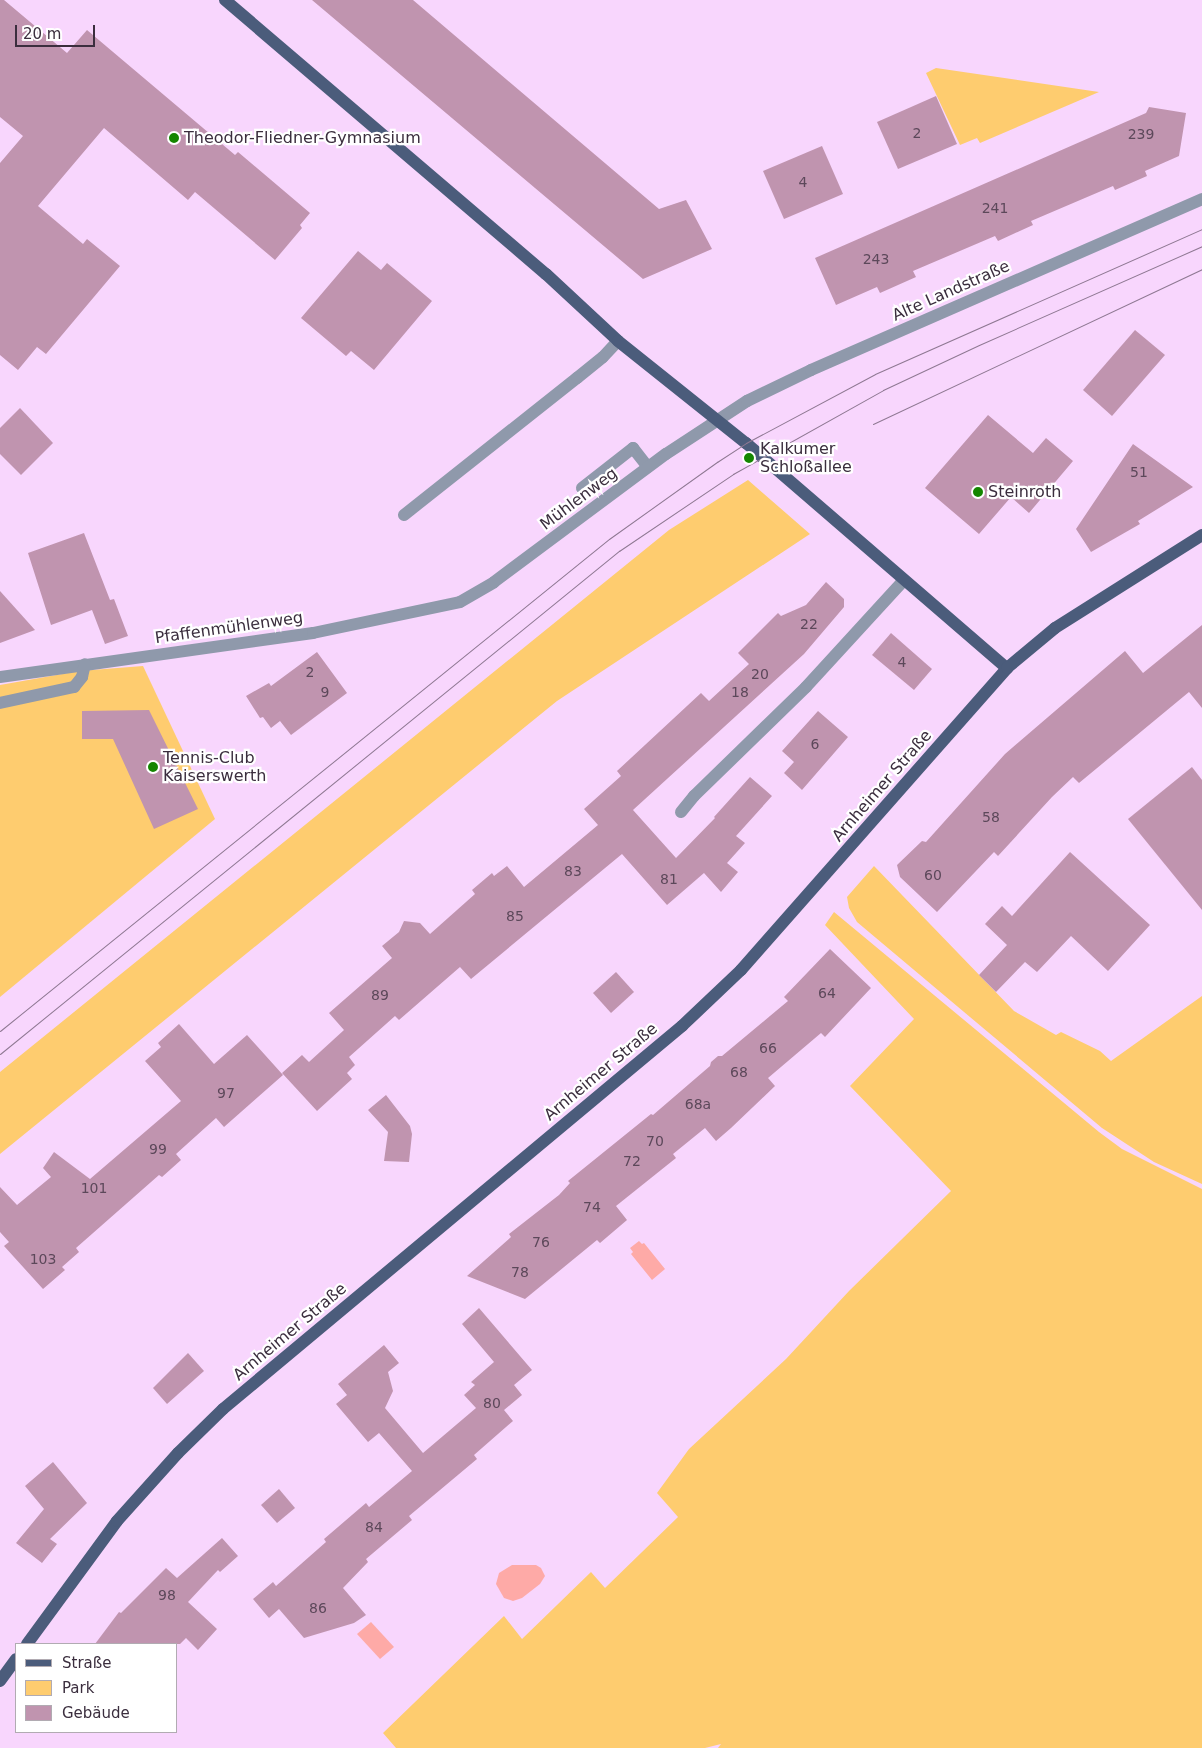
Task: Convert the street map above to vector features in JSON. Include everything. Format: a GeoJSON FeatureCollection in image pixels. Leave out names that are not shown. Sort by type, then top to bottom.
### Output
{"type":"FeatureCollection","features":[{"type":"Feature","properties":{"kind":"main road"},"geometry":{"type":"LineString","coordinates":[[225,0],[546,274],[618,341],[716,419],[1007,668]]}},
{"type":"Feature","properties":{"kind":"main road","name":"Arnheimer Straße"},"geometry":{"type":"LineString","coordinates":[[28,1643],[117,1522],[178,1452],[223,1409],[682,1026],[741,970],[1007,668],[1055,628],[1202,535]]}},
{"type":"Feature","properties":{"kind":"main road"},"geometry":{"type":"LineString","coordinates":[[0,1681],[15,1660]]}},
{"type":"Feature","properties":{"kind":"street","name":"Alte Landstraße"},"geometry":{"type":"LineString","coordinates":[[716,419],[747,401],[811,370],[1202,199]]}},
{"type":"Feature","properties":{"kind":"street"},"geometry":{"type":"LineString","coordinates":[[404,515],[578,378],[603,357],[618,341]]}},
{"type":"Feature","properties":{"kind":"street","name":"Mühlenweg"},"geometry":{"type":"LineString","coordinates":[[460,602],[480,592],[539,550],[648,467],[716,419]]}},
{"type":"Feature","properties":{"kind":"street"},"geometry":{"type":"LineString","coordinates":[[582,488],[633,448],[648,467]]}},
{"type":"Feature","properties":{"kind":"street"},"geometry":{"type":"LineString","coordinates":[[681,812],[694,796],[806,687],[904,580]]}},
{"type":"Feature","properties":{"kind":"street","name":"Pfaffenmühlenweg"},"geometry":{"type":"LineString","coordinates":[[0,677],[313,633],[460,602]]}},
{"type":"Feature","properties":{"kind":"street"},"geometry":{"type":"LineString","coordinates":[[0,703],[74,688],[82,677],[85,664]]}},
{"type":"Feature","properties":{"kind":"green space"},"geometry":{"type":"Polygon","coordinates":[[[936,68],[1099,92],[980,143],[977,138],[960,145],[926,73],[936,68]]]}},
{"type":"Feature","properties":{"kind":"green space"},"geometry":{"type":"Polygon","coordinates":[[[748,480],[810,534],[557,701],[0,1154],[0,1072],[669,530],[748,480]]]}},
{"type":"Feature","properties":{"kind":"green space"},"geometry":{"type":"Polygon","coordinates":[[[143,666],[215,819],[0,997],[0,685],[79,671],[143,666]]]}},
{"type":"Feature","properties":{"kind":"green space"},"geometry":{"type":"Polygon","coordinates":[[[874,866],[1014,1011],[1056,1035],[1061,1032],[1100,1051],[1111,1061],[1202,996],[1202,1184],[1154,1162],[1102,1128],[857,922],[849,908],[847,897],[874,866]]]}},
{"type":"Feature","properties":{"kind":"green space"},"geometry":{"type":"Polygon","coordinates":[[[834,912],[1099,1132],[1122,1149],[1202,1189],[1202,1748],[718,1748],[721,1744],[705,1748],[396,1748],[383,1733],[504,1616],[522,1639],[591,1572],[605,1588],[678,1517],[657,1493],[689,1449],[786,1359],[849,1291],[951,1191],[850,1086],[914,1019],[825,925],[834,912]]]}},
{"type":"Feature","properties":{"kind":"shaded area"},"geometry":{"type":"Polygon","coordinates":[[[639,1241],[642,1244],[644,1243],[665,1269],[652,1280],[631,1254],[633,1252],[630,1248],[639,1241]]]}},
{"type":"Feature","properties":{"kind":"shaded area"},"geometry":{"type":"Polygon","coordinates":[[[512,1565],[536,1565],[541,1568],[545,1576],[540,1584],[522,1598],[513,1601],[504,1598],[496,1584],[499,1573],[512,1565]]]}},
{"type":"Feature","properties":{"kind":"shaded area"},"geometry":{"type":"Polygon","coordinates":[[[371,1622],[394,1647],[380,1659],[357,1634],[371,1622]]]}},
{"type":"Feature","properties":{"kind":"building"},"geometry":{"type":"Polygon","coordinates":[[[0,0],[4,0],[67,53],[87,30],[235,155],[238,152],[310,213],[300,225],[302,228],[275,260],[195,192],[188,200],[104,128],[38,206],[83,244],[87,239],[120,266],[46,354],[37,347],[18,370],[0,355],[0,163],[23,136],[0,117],[0,0]]]}},
{"type":"Feature","properties":{"kind":"building"},"geometry":{"type":"Polygon","coordinates":[[[312,0],[413,0],[659,209],[686,200],[712,249],[643,279],[312,0]]]}},
{"type":"Feature","properties":{"kind":"building"},"geometry":{"type":"Polygon","coordinates":[[[936,96],[957,144],[898,169],[877,122],[936,96]]]}},
{"type":"Feature","properties":{"kind":"building"},"geometry":{"type":"Polygon","coordinates":[[[1149,107],[1186,113],[1179,156],[1145,171],[1147,176],[1115,190],[1113,186],[1031,221],[1033,225],[998,241],[995,236],[913,271],[916,277],[880,293],[877,287],[836,305],[815,258],[1146,113],[1149,107]]]}},
{"type":"Feature","properties":{"kind":"building"},"geometry":{"type":"Polygon","coordinates":[[[822,146],[843,194],[784,219],[763,171],[822,146]]]}},
{"type":"Feature","properties":{"kind":"building"},"geometry":{"type":"Polygon","coordinates":[[[358,251],[381,270],[387,263],[432,301],[374,370],[351,351],[346,356],[301,318],[358,251]]]}},
{"type":"Feature","properties":{"kind":"building"},"geometry":{"type":"Polygon","coordinates":[[[1135,330],[1165,355],[1112,416],[1083,390],[1135,330]]]}},
{"type":"Feature","properties":{"kind":"building"},"geometry":{"type":"Polygon","coordinates":[[[20,408],[53,443],[21,475],[0,454],[0,428],[20,408]]]}},
{"type":"Feature","properties":{"kind":"building"},"geometry":{"type":"Polygon","coordinates":[[[988,415],[1033,453],[1046,438],[1073,461],[1029,513],[1011,497],[979,534],[925,488],[988,415]]]}},
{"type":"Feature","properties":{"kind":"building"},"geometry":{"type":"Polygon","coordinates":[[[1133,444],[1193,487],[1138,521],[1140,524],[1091,552],[1076,529],[1133,444]]]}},
{"type":"Feature","properties":{"kind":"building"},"geometry":{"type":"Polygon","coordinates":[[[84,533],[110,600],[114,599],[128,636],[105,644],[92,610],[51,625],[28,553],[84,533]]]}},
{"type":"Feature","properties":{"kind":"building"},"geometry":{"type":"Polygon","coordinates":[[[826,582],[844,599],[844,607],[804,654],[633,810],[676,858],[715,818],[750,777],[772,796],[736,836],[745,843],[727,863],[738,872],[721,892],[704,873],[667,905],[622,854],[471,979],[460,967],[399,1020],[395,1016],[349,1057],[355,1065],[347,1073],[352,1079],[317,1111],[282,1073],[302,1055],[309,1062],[344,1030],[329,1013],[392,958],[382,946],[399,932],[404,921],[420,923],[430,934],[475,894],[472,890],[492,873],[494,876],[507,866],[524,887],[598,825],[584,809],[621,776],[617,771],[701,693],[709,701],[749,664],[738,653],[778,613],[781,616],[806,605],[826,582]]]}},
{"type":"Feature","properties":{"kind":"building"},"geometry":{"type":"Polygon","coordinates":[[[0,591],[35,630],[0,643],[0,591]]]}},
{"type":"Feature","properties":{"kind":"building"},"geometry":{"type":"Polygon","coordinates":[[[1202,625],[1202,708],[1189,692],[1079,783],[1073,777],[998,856],[994,852],[937,912],[900,877],[897,865],[922,841],[926,842],[1005,754],[1125,651],[1143,673],[1202,625]]]}},
{"type":"Feature","properties":{"kind":"building"},"geometry":{"type":"Polygon","coordinates":[[[891,633],[932,669],[914,690],[872,655],[891,633]]]}},
{"type":"Feature","properties":{"kind":"building"},"geometry":{"type":"Polygon","coordinates":[[[317,652],[347,693],[291,735],[280,721],[271,728],[263,717],[260,718],[246,696],[269,683],[271,686],[317,652]]]}},
{"type":"Feature","properties":{"kind":"building","name":"Tennis-Club Kaiserswerth"},"geometry":{"type":"Polygon","coordinates":[[[149,710],[198,809],[154,829],[113,739],[82,739],[82,711],[149,710]]]}},
{"type":"Feature","properties":{"kind":"building"},"geometry":{"type":"Polygon","coordinates":[[[818,711],[848,737],[802,790],[784,773],[794,762],[782,751],[818,711]]]}},
{"type":"Feature","properties":{"kind":"building"},"geometry":{"type":"Polygon","coordinates":[[[1192,767],[1202,780],[1202,910],[1128,819],[1192,767]]]}},
{"type":"Feature","properties":{"kind":"building"},"geometry":{"type":"Polygon","coordinates":[[[1070,852],[1150,925],[1108,971],[1071,936],[1037,972],[1025,962],[996,992],[979,975],[1007,945],[985,924],[1002,906],[1012,916],[1070,852]]]}},
{"type":"Feature","properties":{"kind":"building"},"geometry":{"type":"Polygon","coordinates":[[[830,949],[871,988],[825,1037],[821,1033],[768,1078],[775,1086],[731,1128],[716,1141],[705,1128],[673,1154],[676,1158],[616,1206],[627,1220],[600,1243],[597,1240],[525,1299],[467,1276],[511,1237],[509,1234],[559,1195],[570,1183],[568,1181],[651,1114],[653,1115],[710,1066],[711,1062],[718,1056],[722,1056],[788,1001],[784,997],[830,949]]]}},
{"type":"Feature","properties":{"kind":"building"},"geometry":{"type":"Polygon","coordinates":[[[616,972],[634,992],[611,1013],[593,993],[616,972]]]}},
{"type":"Feature","properties":{"kind":"building"},"geometry":{"type":"Polygon","coordinates":[[[179,1024],[214,1064],[247,1035],[283,1075],[224,1127],[216,1118],[176,1154],[181,1160],[162,1177],[159,1175],[76,1248],[79,1252],[62,1267],[65,1270],[43,1289],[4,1246],[9,1242],[0,1232],[0,1187],[17,1205],[51,1177],[43,1168],[54,1152],[90,1179],[181,1101],[145,1061],[161,1047],[158,1043],[179,1024]]]}},
{"type":"Feature","properties":{"kind":"building"},"geometry":{"type":"Polygon","coordinates":[[[386,1095],[410,1126],[412,1134],[409,1162],[384,1161],[388,1132],[368,1110],[386,1095]]]}},
{"type":"Feature","properties":{"kind":"building"},"geometry":{"type":"Polygon","coordinates":[[[479,1308],[532,1370],[514,1385],[522,1395],[504,1410],[513,1421],[474,1455],[477,1459],[409,1516],[412,1520],[366,1559],[368,1562],[343,1588],[366,1615],[354,1623],[304,1638],[279,1609],[269,1618],[253,1599],[273,1582],[276,1586],[326,1542],[324,1539],[366,1503],[369,1507],[412,1471],[379,1433],[368,1442],[336,1404],[347,1395],[338,1384],[384,1345],[399,1363],[388,1372],[393,1391],[385,1408],[423,1453],[476,1408],[464,1395],[475,1385],[471,1382],[494,1362],[462,1324],[479,1308]]]}},
{"type":"Feature","properties":{"kind":"building"},"geometry":{"type":"Polygon","coordinates":[[[188,1353],[204,1371],[167,1404],[153,1388],[188,1353]]]}},
{"type":"Feature","properties":{"kind":"building"},"geometry":{"type":"Polygon","coordinates":[[[53,1462],[87,1503],[50,1539],[57,1544],[42,1563],[16,1543],[44,1509],[25,1486],[53,1462]]]}},
{"type":"Feature","properties":{"kind":"building"},"geometry":{"type":"Polygon","coordinates":[[[279,1489],[295,1508],[277,1523],[261,1505],[279,1489]]]}},
{"type":"Feature","properties":{"kind":"building"},"geometry":{"type":"Polygon","coordinates":[[[222,1538],[238,1556],[220,1572],[218,1570],[188,1602],[217,1629],[198,1650],[186,1638],[180,1644],[96,1643],[119,1612],[121,1613],[166,1568],[177,1578],[222,1538]]]}},
{"type":"Feature","properties":{"kind":"tram line"},"geometry":{"type":"LineString","coordinates":[[0,1031],[609,539],[717,462],[746,443],[875,374],[1202,229]]}},
{"type":"Feature","properties":{"kind":"tram line"},"geometry":{"type":"LineString","coordinates":[[0,1054],[619,551],[733,474],[883,390],[979,345],[1202,246]]}},
{"type":"Feature","properties":{"kind":"tram line"},"geometry":{"type":"LineString","coordinates":[[873,424],[1202,269]]}},
{"type":"Feature","properties":{"kind":"place","name":"Theodor-Fliedner-Gymnasium"},"geometry":{"type":"Point","coordinates":[174,138]}},
{"type":"Feature","properties":{"kind":"place","name":"Kalkumer Schloßallee"},"geometry":{"type":"Point","coordinates":[749,458]}},
{"type":"Feature","properties":{"kind":"place","name":"Steinroth"},"geometry":{"type":"Point","coordinates":[978,492]}},
{"type":"Feature","properties":{"kind":"place","name":"Tennis-Club Kaiserswerth"},"geometry":{"type":"Point","coordinates":[153,767]}}]}
